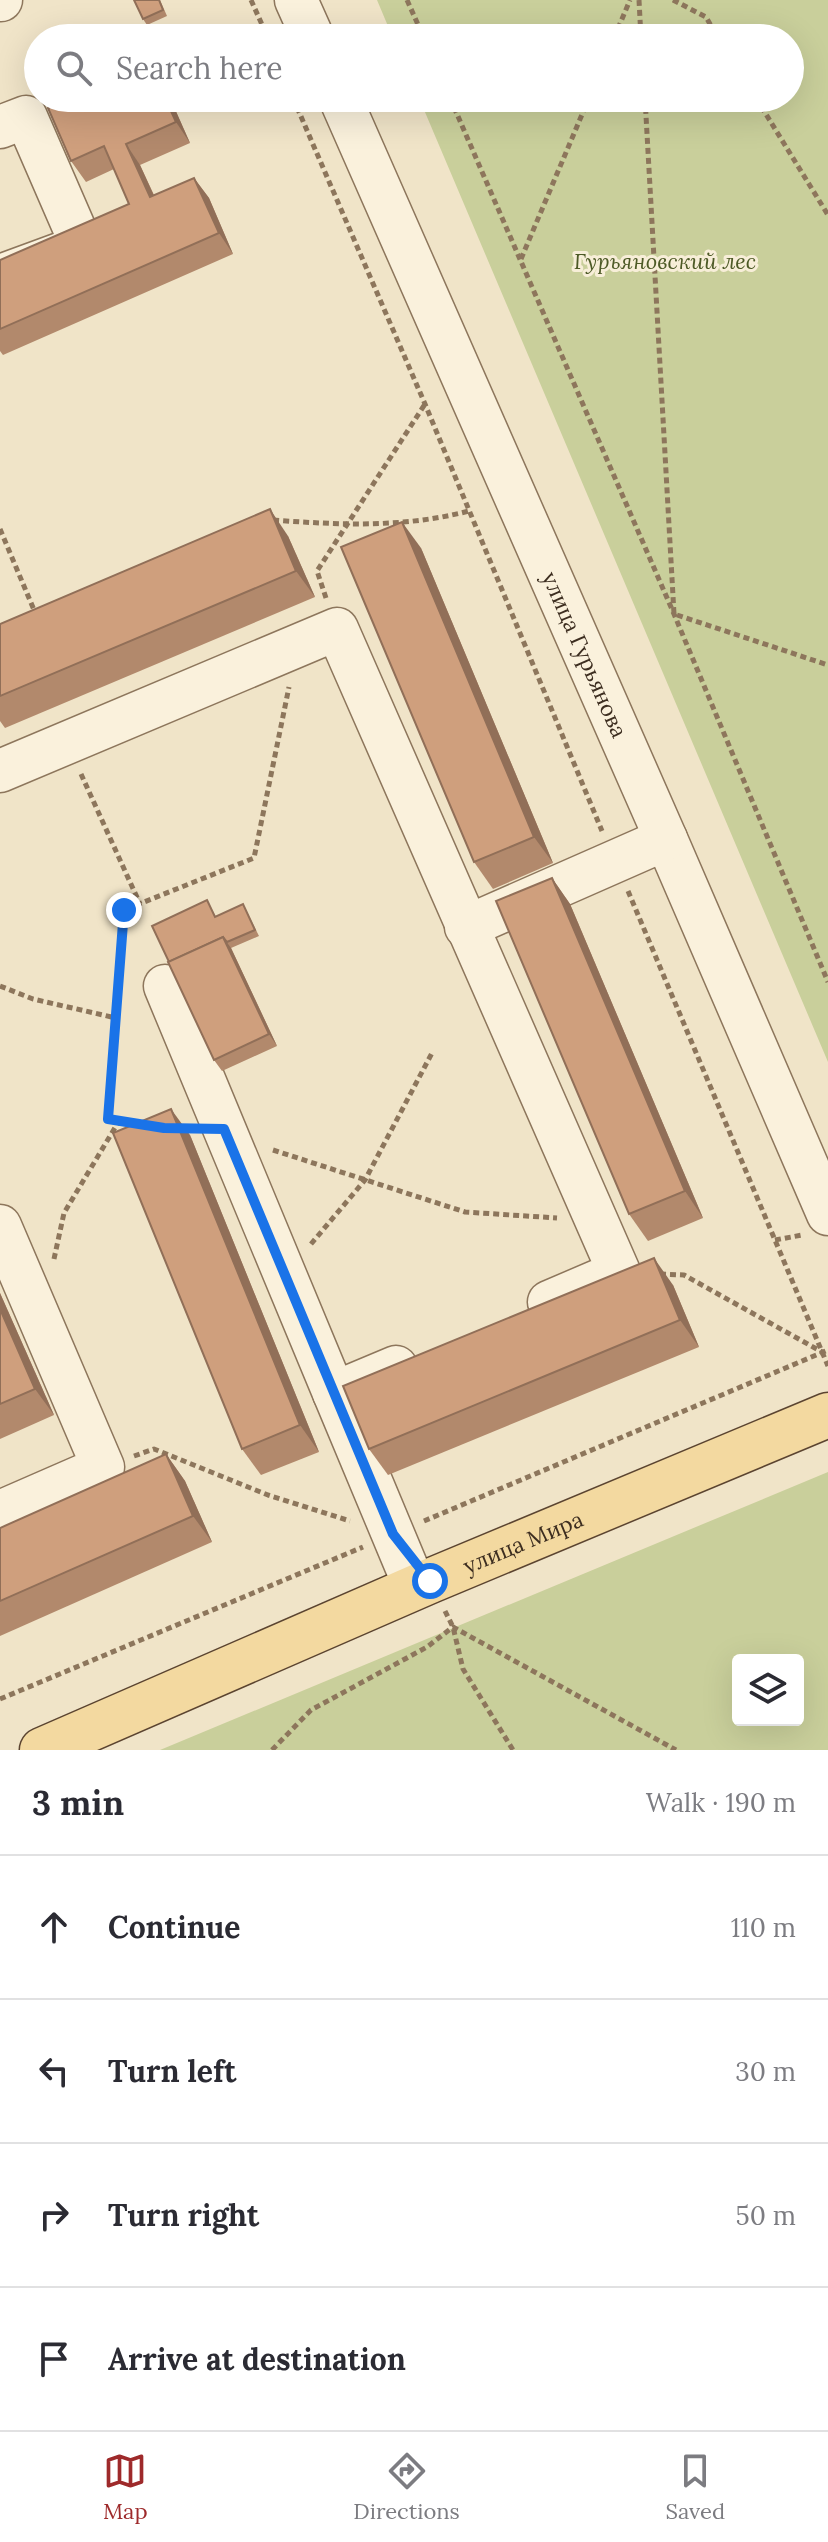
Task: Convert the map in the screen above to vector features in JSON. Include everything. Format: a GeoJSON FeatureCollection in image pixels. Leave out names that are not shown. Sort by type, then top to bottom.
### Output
{"type":"FeatureCollection","features":[{"type":"Feature","properties":{"kind":"main road","name":"улица Мира"},"geometry":{"type":"LineString","coordinates":[[42,1750],[422,1584],[828,1415]]}},
{"type":"Feature","properties":{"kind":"street"},"geometry":{"type":"LineString","coordinates":[[296,0],[307,24]]}},
{"type":"Feature","properties":{"kind":"street","name":"улица Гурьянова"},"geometry":{"type":"LineString","coordinates":[[346,112],[828,1214]]}},
{"type":"Feature","properties":{"kind":"street"},"geometry":{"type":"LineString","coordinates":[[0,127],[26,117],[82,246],[0,276]]}},
{"type":"Feature","properties":{"kind":"street"},"geometry":{"type":"LineString","coordinates":[[0,771],[337,629],[619,1272],[519,1315]]}},
{"type":"Feature","properties":{"kind":"street"},"geometry":{"type":"LineString","coordinates":[[466,927],[666,839]]}},
{"type":"Feature","properties":{"kind":"street"},"geometry":{"type":"LineString","coordinates":[[165,986],[393,1534],[422,1584]]}},
{"type":"Feature","properties":{"kind":"street"},"geometry":{"type":"LineString","coordinates":[[0,1226],[103,1467],[0,1512]]}},
{"type":"Feature","properties":{"kind":"street"},"geometry":{"type":"LineString","coordinates":[[334,1393],[434,1351]]}},
{"type":"Feature","properties":{"kind":"path"},"geometry":{"type":"LineString","coordinates":[[251,0],[262,24]]}},
{"type":"Feature","properties":{"kind":"path"},"geometry":{"type":"LineString","coordinates":[[407,0],[418,24]]}},
{"type":"Feature","properties":{"kind":"path"},"geometry":{"type":"LineString","coordinates":[[620,24],[630,0]]}},
{"type":"Feature","properties":{"kind":"path"},"geometry":{"type":"LineString","coordinates":[[639,0],[640,24]]}},
{"type":"Feature","properties":{"kind":"path"},"geometry":{"type":"LineString","coordinates":[[673,0],[706,17],[710,24]]}},
{"type":"Feature","properties":{"kind":"path"},"geometry":{"type":"LineString","coordinates":[[299,112],[425,404],[828,1366]]}},
{"type":"Feature","properties":{"kind":"path"},"geometry":{"type":"LineString","coordinates":[[456,112],[674,614],[828,982]]}},
{"type":"Feature","properties":{"kind":"path"},"geometry":{"type":"LineString","coordinates":[[521,261],[583,112]]}},
{"type":"Feature","properties":{"kind":"path"},"geometry":{"type":"LineString","coordinates":[[646,112],[674,614]]}},
{"type":"Feature","properties":{"kind":"path"},"geometry":{"type":"LineString","coordinates":[[765,112],[828,215]]}},
{"type":"Feature","properties":{"kind":"path"},"geometry":{"type":"LineString","coordinates":[[337,629],[317,571],[425,404]]}},
{"type":"Feature","properties":{"kind":"path"},"geometry":{"type":"LineString","coordinates":[[268,520],[346,526],[429,521],[469,511]]}},
{"type":"Feature","properties":{"kind":"path"},"geometry":{"type":"LineString","coordinates":[[0,529],[34,610]]}},
{"type":"Feature","properties":{"kind":"path"},"geometry":{"type":"LineString","coordinates":[[23,615],[49,605]]}},
{"type":"Feature","properties":{"kind":"path"},"geometry":{"type":"LineString","coordinates":[[674,614],[828,665]]}},
{"type":"Feature","properties":{"kind":"path"},"geometry":{"type":"LineString","coordinates":[[149,1126],[108,1119],[124,910],[254,858],[297,646]]}},
{"type":"Feature","properties":{"kind":"path"},"geometry":{"type":"LineString","coordinates":[[66,743],[140,904]]}},
{"type":"Feature","properties":{"kind":"path"},"geometry":{"type":"LineString","coordinates":[[0,986],[33,999],[116,1018]]}},
{"type":"Feature","properties":{"kind":"path"},"geometry":{"type":"LineString","coordinates":[[285,1276],[365,1180],[432,1053]]}},
{"type":"Feature","properties":{"kind":"path"},"geometry":{"type":"LineString","coordinates":[[27,1290],[55,1257],[64,1213],[119,1121]]}},
{"type":"Feature","properties":{"kind":"path"},"geometry":{"type":"LineString","coordinates":[[224,1129],[280,1153],[465,1212],[596,1220]]}},
{"type":"Feature","properties":{"kind":"path"},"geometry":{"type":"LineString","coordinates":[[619,1272],[684,1275],[823,1352]]}},
{"type":"Feature","properties":{"kind":"path"},"geometry":{"type":"LineString","coordinates":[[103,1467],[154,1449],[268,1495],[393,1534]]}},
{"type":"Feature","properties":{"kind":"path"},"geometry":{"type":"LineString","coordinates":[[422,1584],[453,1627],[463,1669],[513,1750]]}},
{"type":"Feature","properties":{"kind":"path"},"geometry":{"type":"LineString","coordinates":[[272,1750],[311,1710],[427,1647],[453,1627]]}},
{"type":"Feature","properties":{"kind":"path"},"geometry":{"type":"LineString","coordinates":[[453,1627],[676,1750]]}},
{"type":"Feature","properties":{"kind":"green space","name":"Гурьяновский лес"},"geometry":{"type":"Polygon","coordinates":[[[377,0],[828,0],[828,1062],[425,112],[804,112],[804,24],[387,24],[377,0]]]}},
{"type":"Feature","properties":{"kind":"green space"},"geometry":{"type":"Polygon","coordinates":[[[828,1472],[828,1750],[160,1750],[828,1472]]]}},
{"type":"Feature","properties":{"kind":"building"},"geometry":{"type":"Polygon","coordinates":[[[134,0],[159,0],[163,10],[143,19],[134,0]]]}},
{"type":"Feature","properties":{"kind":"building"},"geometry":{"type":"Polygon","coordinates":[[[50,112],[171,112],[176,122],[126,144],[150,197],[194,178],[219,233],[0,329],[0,260],[129,204],[104,146],[71,161],[50,112]]]}},
{"type":"Feature","properties":{"kind":"building"},"geometry":{"type":"Polygon","coordinates":[[[270,509],[296,571],[0,696],[0,624],[270,509]]]}},
{"type":"Feature","properties":{"kind":"building"},"geometry":{"type":"Polygon","coordinates":[[[402,522],[534,837],[474,862],[341,547],[402,522]]]}},
{"type":"Feature","properties":{"kind":"building"},"geometry":{"type":"Polygon","coordinates":[[[552,878],[685,1191],[629,1214],[496,901],[552,878]]]}},
{"type":"Feature","properties":{"kind":"building"},"geometry":{"type":"Polygon","coordinates":[[[207,900],[215,917],[243,904],[255,930],[227,942],[223,937],[169,962],[152,926],[207,900]]]}},
{"type":"Feature","properties":{"kind":"building"},"geometry":{"type":"Polygon","coordinates":[[[223,937],[269,1034],[214,1060],[168,962],[223,937]]]}},
{"type":"Feature","properties":{"kind":"building"},"geometry":{"type":"Polygon","coordinates":[[[171,1109],[300,1425],[242,1449],[113,1133],[171,1109]]]}},
{"type":"Feature","properties":{"kind":"building"},"geometry":{"type":"Polygon","coordinates":[[[654,1258],[680,1320],[369,1449],[343,1386],[654,1258]]]}},
{"type":"Feature","properties":{"kind":"building"},"geometry":{"type":"Polygon","coordinates":[[[0,1309],[35,1389],[0,1404],[0,1309]]]}},
{"type":"Feature","properties":{"kind":"building"},"geometry":{"type":"Polygon","coordinates":[[[166,1454],[193,1516],[0,1601],[0,1528],[166,1454]]]}},
{"type":"Feature","properties":{"kind":"route"},"geometry":{"type":"LineString","coordinates":[[124,910],[108,1119],[164,1128],[224,1129],[393,1534],[430,1581]]}}]}
